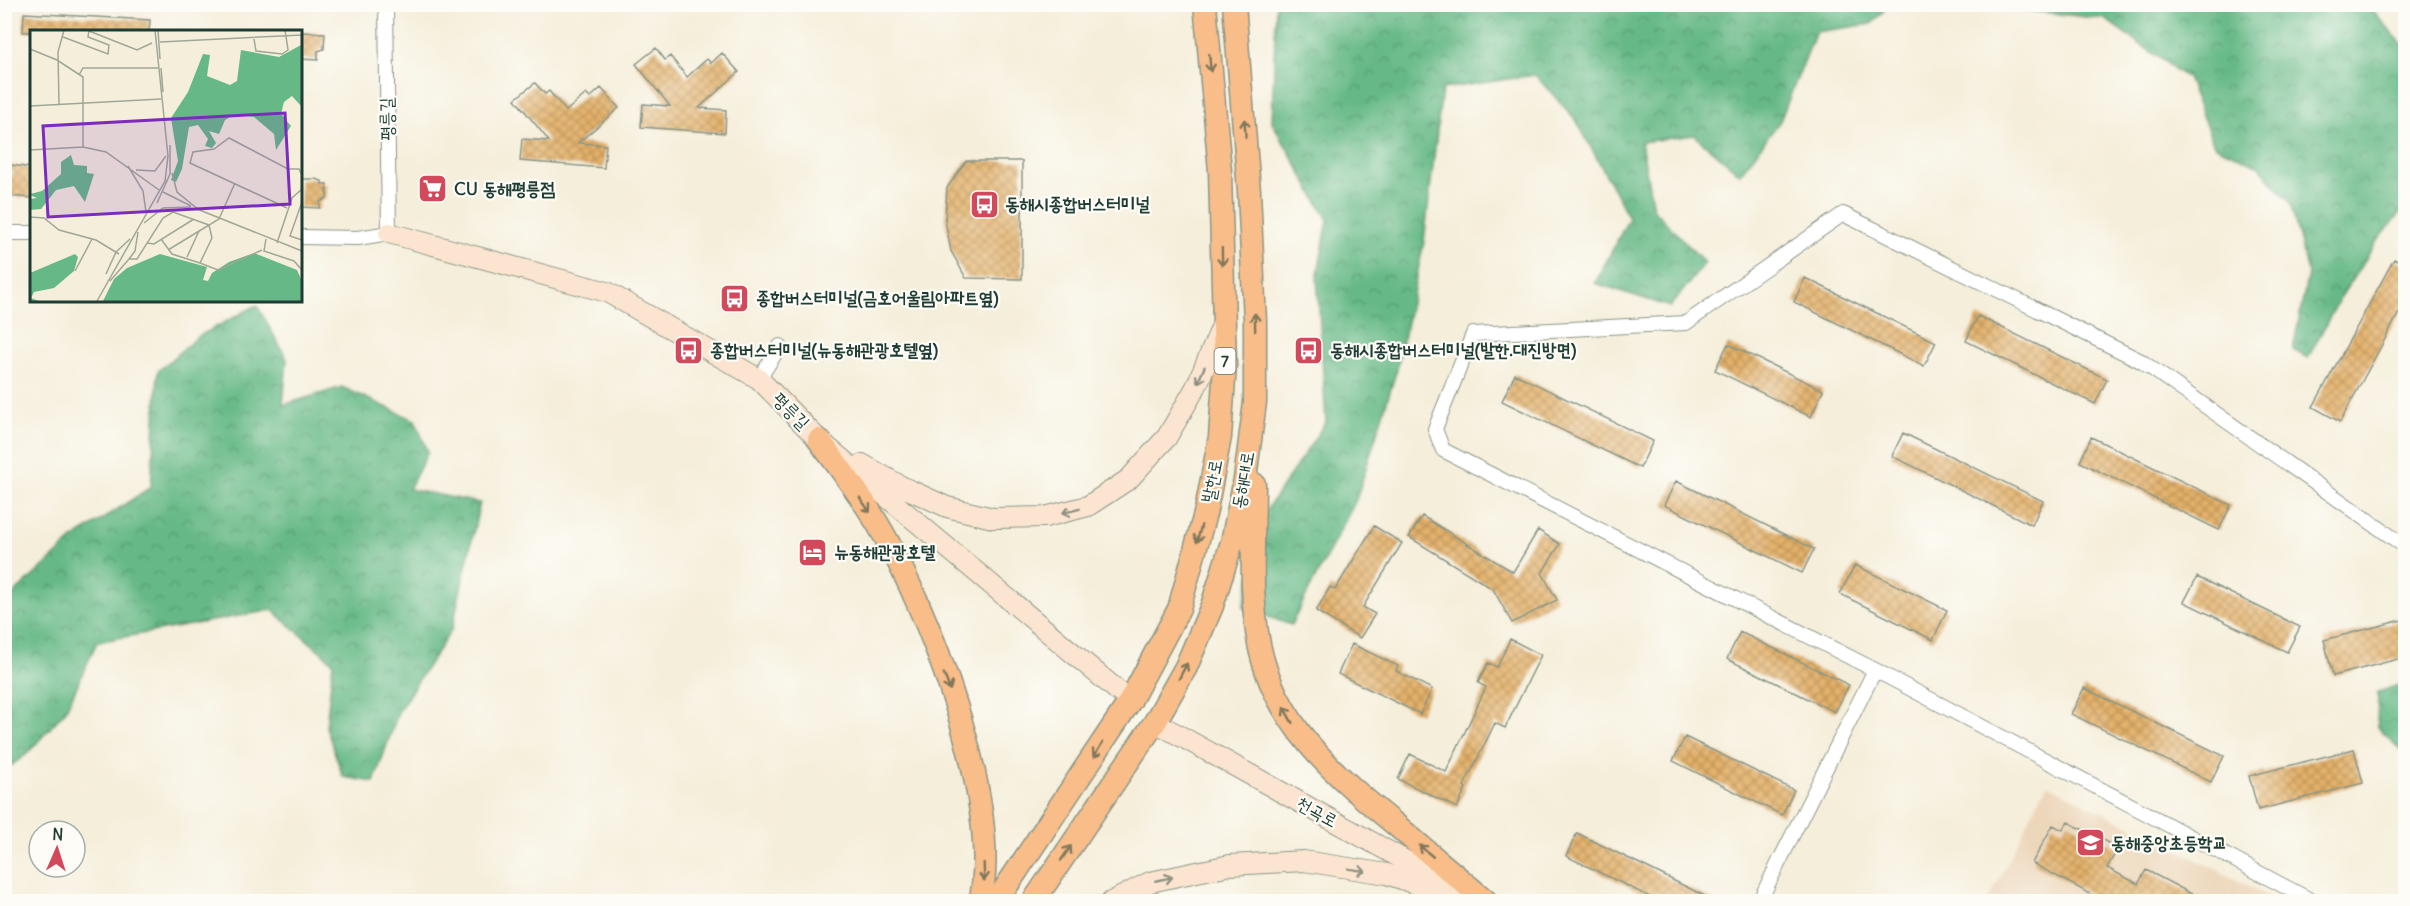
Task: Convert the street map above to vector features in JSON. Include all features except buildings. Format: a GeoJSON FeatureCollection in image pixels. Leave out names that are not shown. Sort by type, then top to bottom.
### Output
{"type":"FeatureCollection","features":[{"type":"Feature","properties":{"kind":"main road","name":"발한로"},"geometry":{"type":"LineString","coordinates":[[996,902],[1130,701],[1179,609],[1206,510],[1220,437],[1225,365],[1220,171],[1205,4]]}},
{"type":"Feature","properties":{"kind":"main road","name":"동해대로"},"geometry":{"type":"LineString","coordinates":[[1033,902],[1155,722],[1186,667],[1212,606],[1232,542],[1245,479],[1255,402],[1255,321],[1249,191],[1234,4]]}},
{"type":"Feature","properties":{"kind":"main road"},"geometry":{"type":"LineString","coordinates":[[1255,402],[1253,604],[1259,645],[1274,689],[1297,732],[1339,778],[1487,902]]}},
{"type":"Feature","properties":{"kind":"main road"},"geometry":{"type":"LineString","coordinates":[[819,440],[874,518],[906,579],[956,705],[974,774],[983,837],[985,882],[980,902]]}},
{"type":"Feature","properties":{"kind":"main road"},"geometry":{"type":"LineString","coordinates":[[1130,701],[1155,722]]}},
{"type":"Feature","properties":{"kind":"street","name":"평릉길"},"geometry":{"type":"LineString","coordinates":[[386,4],[389,233]]}},
{"type":"Feature","properties":{"kind":"street"},"geometry":{"type":"LineString","coordinates":[[2314,902],[1875,670],[1443,450],[1435,429],[1473,334],[1686,323],[1843,214],[2141,361],[2406,547]]}},
{"type":"Feature","properties":{"kind":"street"},"geometry":{"type":"LineString","coordinates":[[4,233],[30,233]]}},
{"type":"Feature","properties":{"kind":"street","name":"평릉길"},"geometry":{"type":"LineString","coordinates":[[302,237],[358,238],[389,233],[608,292],[759,379],[819,440],[1130,701]]}},
{"type":"Feature","properties":{"kind":"street"},"geometry":{"type":"LineString","coordinates":[[819,440],[901,486],[947,507],[993,518],[1046,517],[1088,506],[1129,479],[1167,437],[1196,387],[1224,321]]}},
{"type":"Feature","properties":{"kind":"street"},"geometry":{"type":"LineString","coordinates":[[759,379],[780,346]]}},
{"type":"Feature","properties":{"kind":"street"},"geometry":{"type":"LineString","coordinates":[[1759,902],[1875,670]]}},
{"type":"Feature","properties":{"kind":"street","name":"천곡로"},"geometry":{"type":"LineString","coordinates":[[1155,722],[1479,902]]}},
{"type":"Feature","properties":{"kind":"street"},"geometry":{"type":"LineString","coordinates":[[1111,902],[1150,882],[1230,865],[1304,861],[1387,874],[1465,902]]}},
{"type":"Feature","properties":{"kind":"shaded area","name":"동해중앙초등학교"},"geometry":{"type":"Polygon","coordinates":[[[2047,784],[2278,901],[1988,902],[2047,784]]]}},
{"type":"Feature","properties":{"kind":"green space"},"geometry":{"type":"Polygon","coordinates":[[[1276,5],[1889,5],[1871,24],[1816,32],[1780,121],[1740,174],[1694,135],[1641,142],[1653,209],[1705,263],[1670,307],[1595,283],[1629,218],[1576,120],[1535,75],[1442,89],[1424,242],[1397,369],[1356,500],[1291,625],[1243,608],[1265,512],[1326,422],[1317,278],[1328,220],[1272,122],[1276,5]]]}},
{"type":"Feature","properties":{"kind":"green space"},"geometry":{"type":"Polygon","coordinates":[[[1992,5],[2367,5],[2405,47],[2405,207],[2376,243],[2340,298],[2308,358],[2293,350],[2308,273],[2290,202],[2259,166],[2214,145],[2187,78],[2105,19],[1992,5]]]}},
{"type":"Feature","properties":{"kind":"green space"},"geometry":{"type":"Polygon","coordinates":[[[257,305],[287,359],[283,405],[342,387],[415,420],[428,452],[409,489],[480,503],[452,629],[399,710],[374,782],[343,777],[326,727],[333,662],[272,610],[97,642],[66,710],[27,754],[5,770],[5,602],[74,538],[151,487],[158,371],[197,337],[257,305]]]}},
{"type":"Feature","properties":{"kind":"green space"},"geometry":{"type":"Polygon","coordinates":[[[2406,683],[2405,754],[2377,727],[2378,692],[2406,683]]]}},
{"type":"Feature","properties":{"kind":"place","name":"CU 동해평릉점"},"geometry":{"type":"Point","coordinates":[433,189]}},
{"type":"Feature","properties":{"kind":"place","name":"동해시종합버스터미널"},"geometry":{"type":"Point","coordinates":[984,204]}},
{"type":"Feature","properties":{"kind":"place","name":"종합버스터미널(금호어울림아파트옆)"},"geometry":{"type":"Point","coordinates":[735,298]}},
{"type":"Feature","properties":{"kind":"place","name":"종합버스터미널(뉴동해관광호텔옆)"},"geometry":{"type":"Point","coordinates":[689,350]}},
{"type":"Feature","properties":{"kind":"place","name":"동해시종합버스터미널(발한.대진방면)"},"geometry":{"type":"Point","coordinates":[1309,350]}},
{"type":"Feature","properties":{"kind":"place","name":"뉴동해관광호텔"},"geometry":{"type":"Point","coordinates":[813,552]}},
{"type":"Feature","properties":{"kind":"place","name":"동해중앙초등학교"},"geometry":{"type":"Point","coordinates":[2090,843]}}]}
